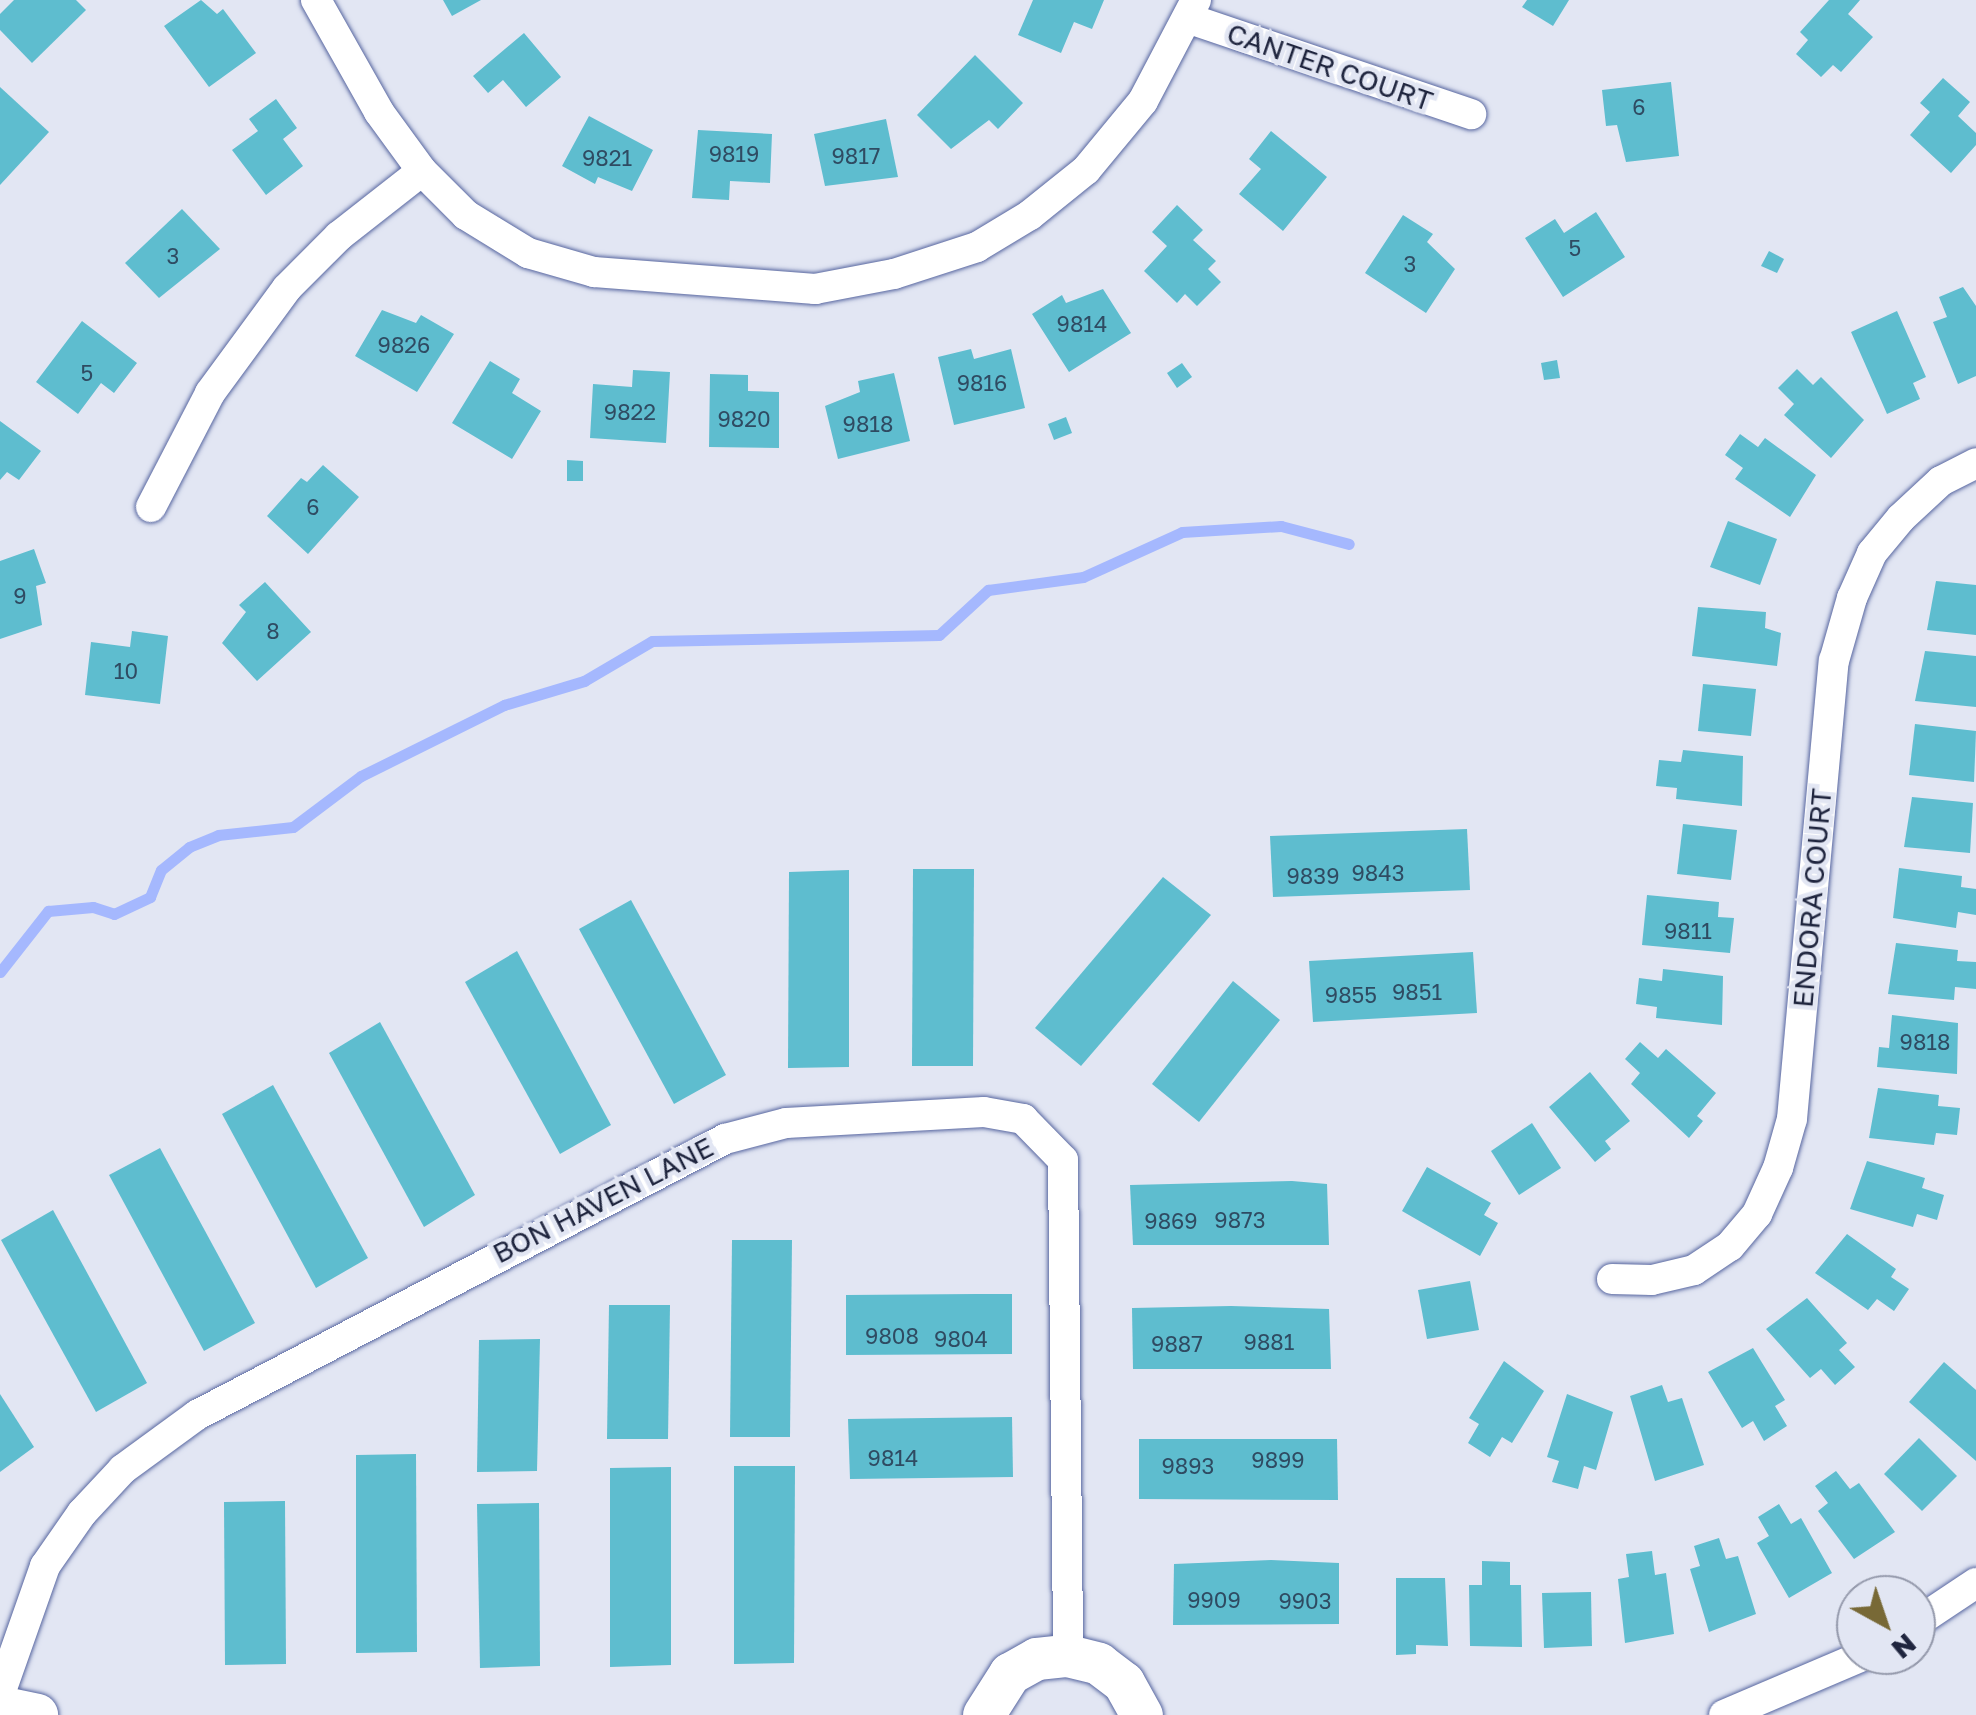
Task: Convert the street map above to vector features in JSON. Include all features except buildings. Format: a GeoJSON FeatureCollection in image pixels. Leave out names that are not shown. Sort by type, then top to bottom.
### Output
{"type":"FeatureCollection","features":[{"type":"Feature","properties":{"kind":"street"},"geometry":{"type":"LineString","coordinates":[[316,0],[379,112],[422,171],[466,215],[528,253],[594,272],[815,288],[894,274],[977,247],[1086,170],[1143,100],[1193,10]]}},
{"type":"Feature","properties":{"kind":"street","name":"CANTER COURT"},"geometry":{"type":"LineString","coordinates":[[1193,10],[1471,114]]}},
{"type":"Feature","properties":{"kind":"street"},"geometry":{"type":"LineString","coordinates":[[151,507],[210,393],[286,288],[339,236],[422,171]]}},
{"type":"Feature","properties":{"kind":"street","name":"ENDORA COURT"},"geometry":{"type":"LineString","coordinates":[[1612,1279],[1652,1280],[1694,1270],[1730,1246],[1757,1214],[1778,1168],[1792,1119],[1834,661],[1852,598],[1872,553],[1901,518],[1941,481],[1976,463]]}},
{"type":"Feature","properties":{"kind":"street","name":"BON HAVEN LANE"},"geometry":{"type":"LineString","coordinates":[[0,1694],[45,1566],[82,1513],[123,1468],[211,1408],[724,1138],[786,1123],[984,1112],[1023,1119],[1050,1140],[1063,1160],[1068,1189],[1068,1656]]}},
{"type":"Feature","properties":{"kind":"street"},"geometry":{"type":"LineString","coordinates":[[1936,1610],[1976,1583]]}},
{"type":"Feature","properties":{"kind":"street"},"geometry":{"type":"LineString","coordinates":[[984,1715],[1010,1674],[1036,1659],[1068,1656],[1098,1664],[1124,1683],[1142,1715]]}},
{"type":"Feature","properties":{"kind":"street"},"geometry":{"type":"LineString","coordinates":[[1724,1715],[1836,1667]]}},
{"type":"Feature","properties":{"kind":"street"},"geometry":{"type":"LineString","coordinates":[[0,1707],[38,1715]]}},
{"type":"Feature","properties":{"kind":"waterway"},"geometry":{"type":"LineString","coordinates":[[0,972],[48,911],[93,907],[114,914],[150,897],[161,870],[189,847],[218,835],[293,827],[361,776],[504,705],[584,681],[652,641],[939,635],[988,590],[1083,577],[1182,532],[1281,526],[1349,544]]}}]}
